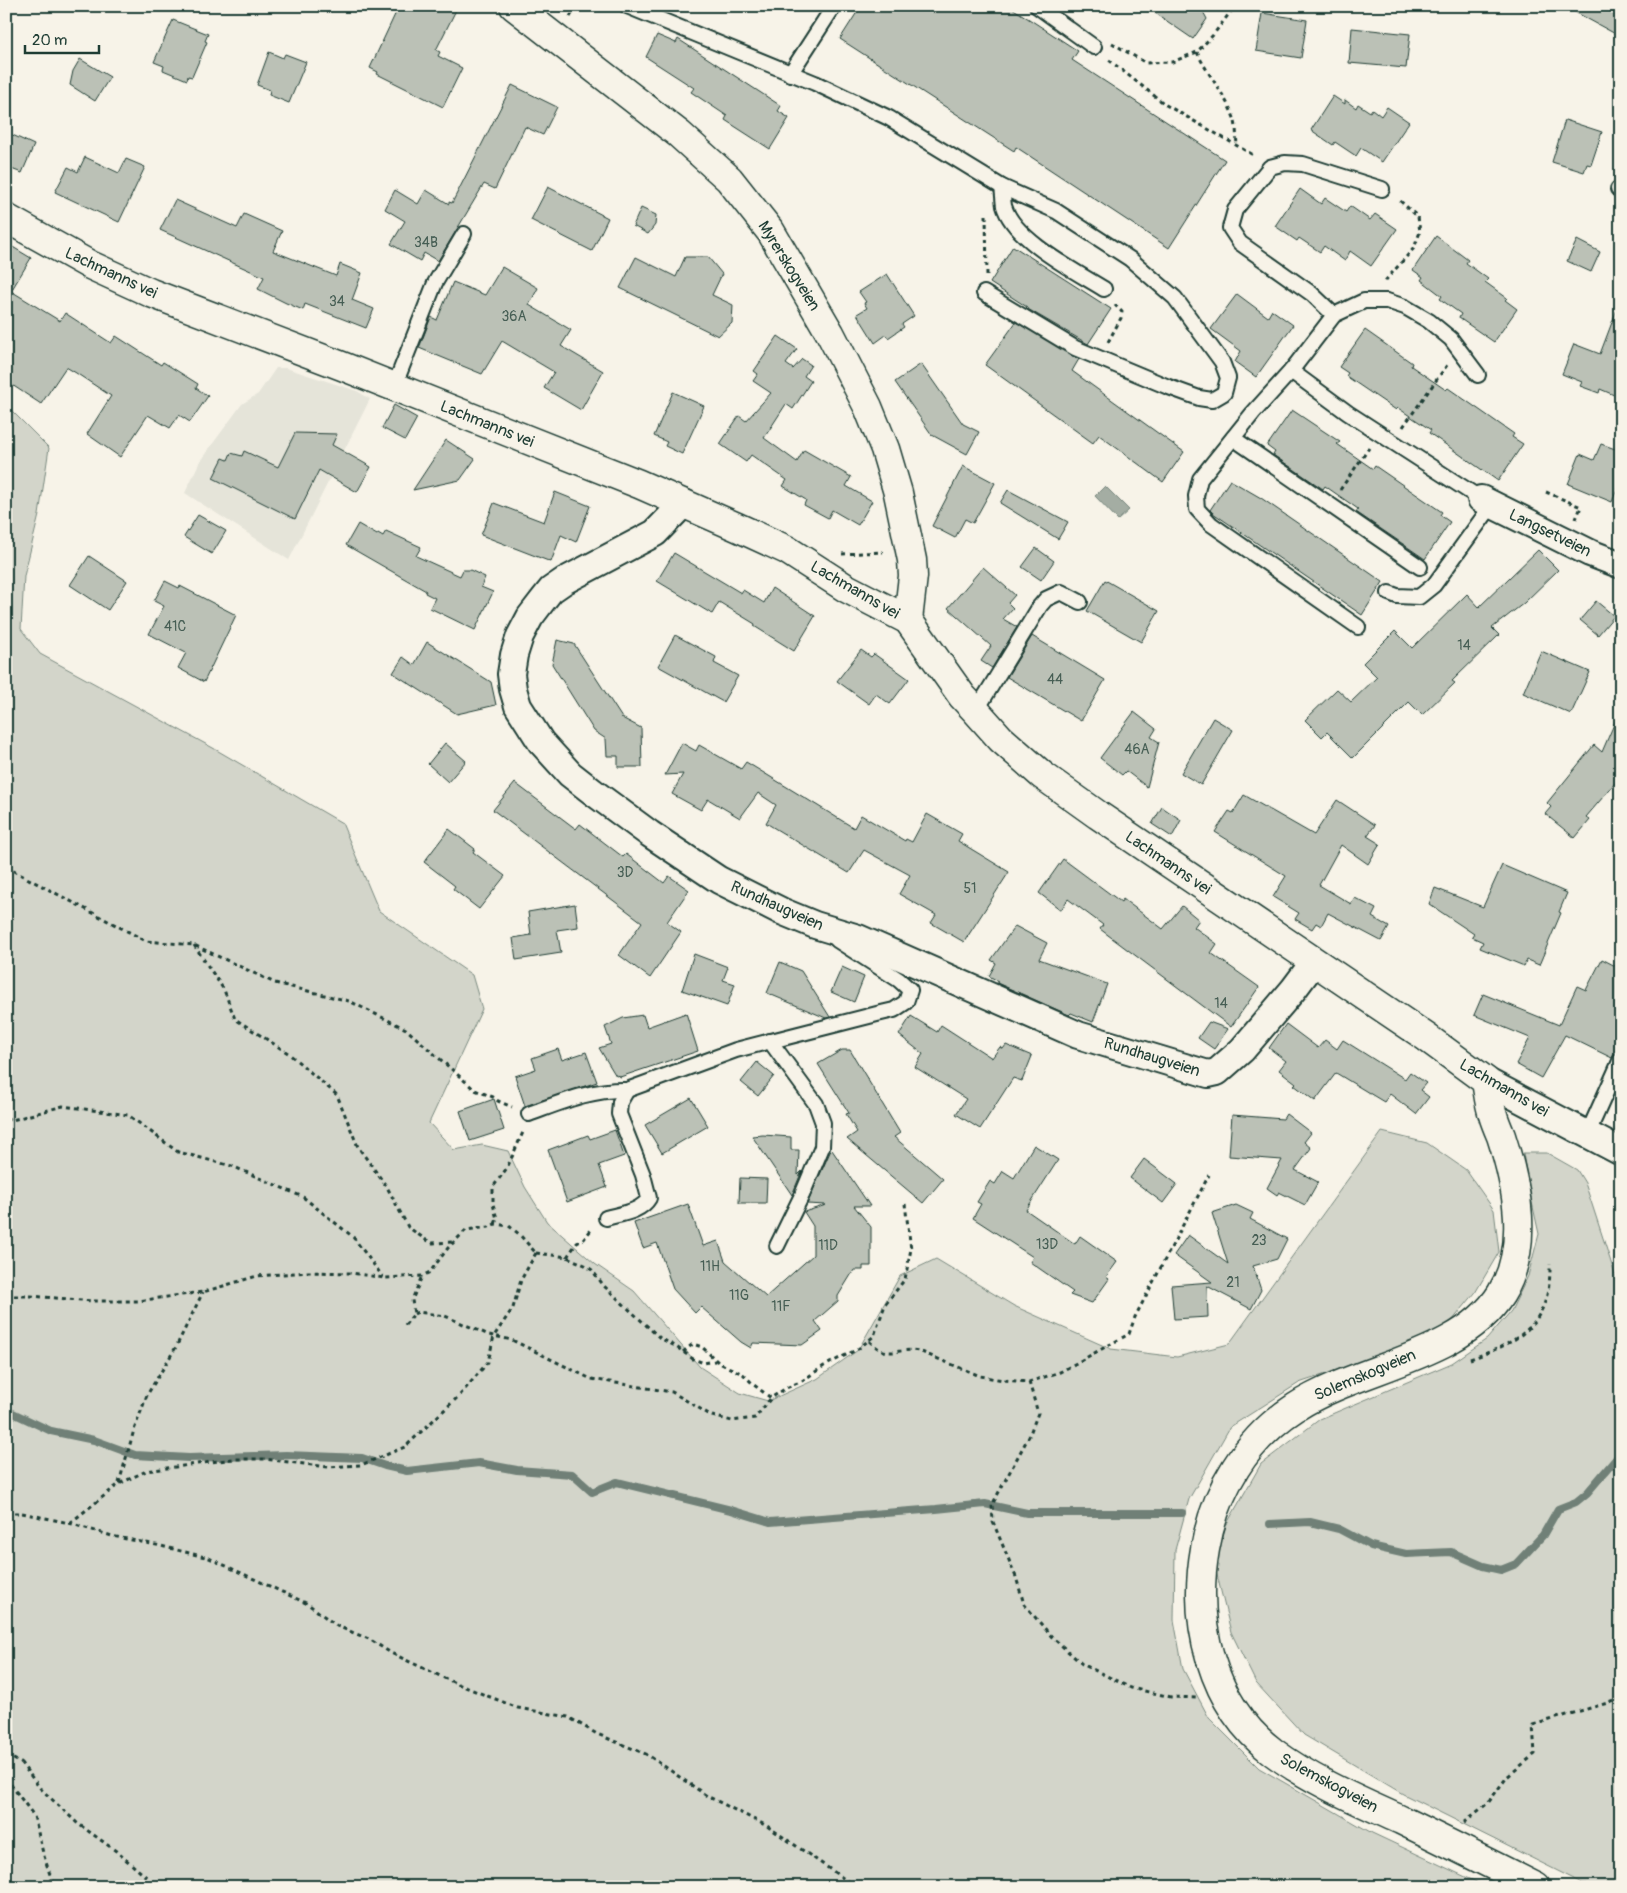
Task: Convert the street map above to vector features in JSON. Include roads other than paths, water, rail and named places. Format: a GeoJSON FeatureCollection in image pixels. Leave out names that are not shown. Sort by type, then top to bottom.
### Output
{"type":"FeatureCollection","features":[{"type":"Feature","properties":{"kind":"street","name":"Myrerskogveien"},"geometry":{"type":"LineString","coordinates":[[514,6],[679,134],[729,179],[771,232],[830,333],[868,407],[885,449],[898,493],[912,560],[913,576],[908,620]]}},
{"type":"Feature","properties":{"kind":"street","name":"Lachmanns vei"},"geometry":{"type":"LineString","coordinates":[[6,218],[57,248],[130,284],[684,503],[787,550],[846,588],[908,620],[962,696],[1001,739],[1021,758],[1071,797],[1426,1037],[1486,1081],[1621,1152]]}},
{"type":"Feature","properties":{"kind":"street","name":"Langsetveien"},"geometry":{"type":"LineString","coordinates":[[1486,502],[1590,553],[1621,565]]}},
{"type":"Feature","properties":{"kind":"street","name":"Rundhaugveien"},"geometry":{"type":"LineString","coordinates":[[684,503],[655,533],[564,581],[551,590],[530,617],[520,636],[514,655],[511,674],[518,706],[553,757],[570,774],[600,798],[719,880],[781,911],[815,926],[858,938],[1078,1035],[1208,1074],[1218,1072],[1242,1050],[1314,962]]}},
{"type":"Feature","properties":{"kind":"street","name":"Solemskogveien"},"geometry":{"type":"LineString","coordinates":[[1486,1081],[1492,1113],[1504,1146],[1516,1202],[1518,1223],[1512,1271],[1501,1294],[1491,1308],[1474,1324],[1438,1345],[1345,1381],[1313,1396],[1278,1419],[1238,1462],[1223,1492],[1210,1525],[1201,1577],[1201,1614],[1212,1666],[1227,1698],[1236,1713],[1271,1750],[1296,1768],[1329,1786],[1536,1887]]}},
{"type":"Feature","properties":{"kind":"lane"},"geometry":{"type":"LineString","coordinates":[[627,6],[790,74],[889,118],[1002,187],[1056,211],[1130,259],[1175,298],[1222,362],[1228,378],[1224,393],[1212,400],[1199,398],[1099,358],[1075,348],[984,293]]}},
{"type":"Feature","properties":{"kind":"lane"},"geometry":{"type":"LineString","coordinates":[[790,74],[834,6]]}},
{"type":"Feature","properties":{"kind":"lane"},"geometry":{"type":"LineString","coordinates":[[1037,6],[1094,47]]}},
{"type":"Feature","properties":{"kind":"lane"},"geometry":{"type":"LineString","coordinates":[[1334,315],[1312,294],[1240,243],[1230,228],[1235,210],[1270,167],[1285,163],[1303,164],[1382,189]]}},
{"type":"Feature","properties":{"kind":"lane"},"geometry":{"type":"LineString","coordinates":[[1002,187],[1004,206],[1019,230],[1107,295]]}},
{"type":"Feature","properties":{"kind":"lane"},"geometry":{"type":"LineString","coordinates":[[394,387],[435,283],[464,234]]}},
{"type":"Feature","properties":{"kind":"lane"},"geometry":{"type":"LineString","coordinates":[[1358,627],[1211,524],[1197,509],[1196,496],[1200,479],[1291,371],[1334,315],[1364,301],[1386,301],[1405,307],[1429,321],[1451,339],[1478,375]]}},
{"type":"Feature","properties":{"kind":"lane"},"geometry":{"type":"LineString","coordinates":[[1291,371],[1348,413],[1486,502],[1434,585],[1419,597],[1397,596],[1389,593]]}},
{"type":"Feature","properties":{"kind":"lane"},"geometry":{"type":"LineString","coordinates":[[1233,438],[1420,567]]}},
{"type":"Feature","properties":{"kind":"lane"},"geometry":{"type":"LineString","coordinates":[[976,711],[1046,599],[1061,592],[1080,602]]}},
{"type":"Feature","properties":{"kind":"lane"},"geometry":{"type":"LineString","coordinates":[[529,1114],[589,1093],[627,1090],[736,1050],[894,1010],[906,1002],[910,990],[899,980],[815,926]]}},
{"type":"Feature","properties":{"kind":"lane"},"geometry":{"type":"LineString","coordinates":[[770,1041],[816,1104],[823,1123],[822,1147],[814,1169],[777,1246]]}},
{"type":"Feature","properties":{"kind":"lane"},"geometry":{"type":"LineString","coordinates":[[1587,1135],[1621,1059]]}},
{"type":"Feature","properties":{"kind":"lane"},"geometry":{"type":"LineString","coordinates":[[606,1218],[635,1210],[646,1203],[649,1198],[643,1175],[619,1114],[620,1102],[627,1090]]}},
{"type":"Feature","properties":{"kind":"waterway"},"geometry":{"type":"LineString","coordinates":[[6,1413],[13,1413],[51,1431],[94,1440],[135,1455],[189,1458],[286,1455],[362,1458],[407,1471],[479,1463],[517,1470],[572,1474],[592,1492],[617,1482],[731,1510],[770,1522],[985,1504],[1027,1513],[1182,1513]]}},
{"type":"Feature","properties":{"kind":"waterway"},"geometry":{"type":"LineString","coordinates":[[1270,1524],[1310,1522],[1339,1529],[1371,1546],[1406,1554],[1451,1552],[1483,1566],[1501,1570],[1516,1564],[1543,1535],[1558,1509],[1576,1502],[1587,1493],[1621,1453]]}}]}
